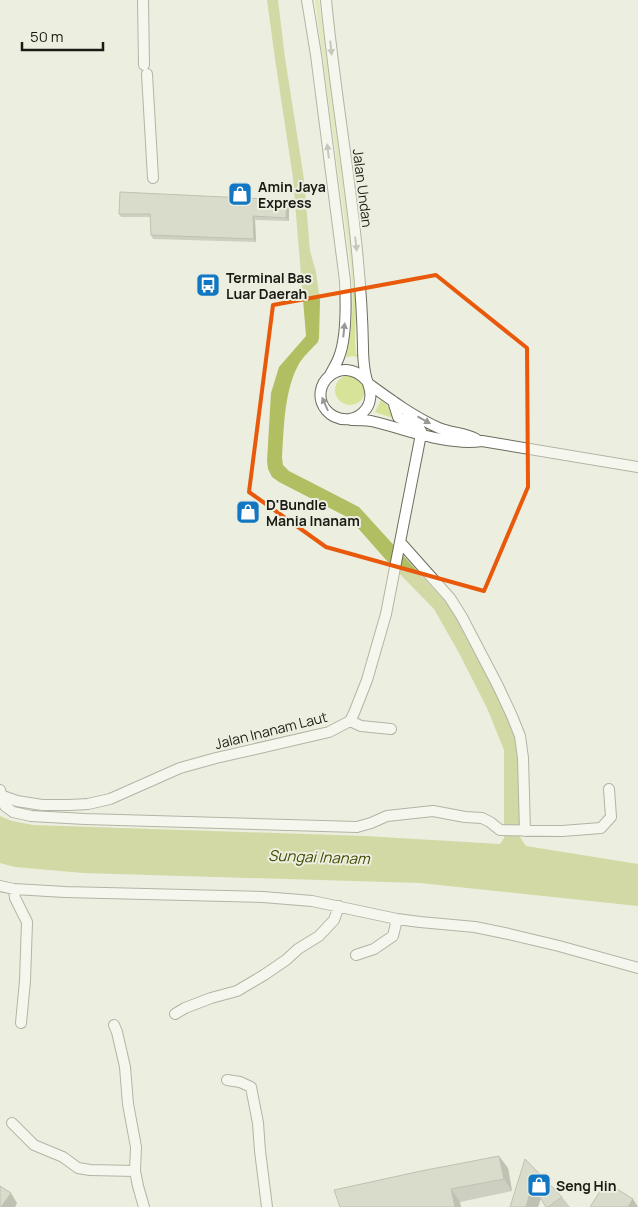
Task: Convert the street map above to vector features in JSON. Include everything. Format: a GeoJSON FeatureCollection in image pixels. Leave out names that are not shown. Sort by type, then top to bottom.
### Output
{"type":"FeatureCollection","features":[{"type":"Feature","properties":{"kind":"street"},"geometry":{"type":"LineString","coordinates":[[143,0],[153,178]]}},
{"type":"Feature","properties":{"kind":"street"},"geometry":{"type":"LineString","coordinates":[[307,0],[316,56],[346,300],[340,356],[322,385],[322,401],[330,414],[337,418],[369,421],[453,441],[472,443],[482,441]]}},
{"type":"Feature","properties":{"kind":"street","name":"Jalan Undan"},"geometry":{"type":"LineString","coordinates":[[326,0],[360,276],[363,350],[371,392],[367,408],[361,415],[345,419]]}},
{"type":"Feature","properties":{"kind":"street"},"geometry":{"type":"LineString","coordinates":[[329,376],[336,371],[342,370],[357,372],[392,401],[424,420],[440,428],[482,441],[638,467]]}},
{"type":"Feature","properties":{"kind":"street"},"geometry":{"type":"LineString","coordinates":[[391,729],[360,726],[350,721],[373,662],[386,614],[421,434],[419,428],[398,416],[392,401]]}},
{"type":"Feature","properties":{"kind":"street"},"geometry":{"type":"LineString","coordinates":[[401,543],[450,598],[462,617],[512,716],[520,736],[523,758],[525,830]]}},
{"type":"Feature","properties":{"kind":"street","name":"Jalan Inanam Laut"},"geometry":{"type":"LineString","coordinates":[[1,794],[17,801],[42,805],[88,804],[110,799],[180,768],[329,732],[350,721]]}},
{"type":"Feature","properties":{"kind":"street"},"geometry":{"type":"LineString","coordinates":[[1,794],[5,806],[13,812],[31,816],[357,827],[387,816],[433,811],[464,817],[482,818],[500,830],[562,831],[601,828],[611,817],[609,788]]}},
{"type":"Feature","properties":{"kind":"street"},"geometry":{"type":"LineString","coordinates":[[0,886],[14,889],[65,892],[263,897],[312,901],[397,919],[475,927],[559,946],[638,968]]}},
{"type":"Feature","properties":{"kind":"street"},"geometry":{"type":"LineString","coordinates":[[14,889],[15,898],[27,922],[26,981],[21,1023]]}},
{"type":"Feature","properties":{"kind":"street"},"geometry":{"type":"LineString","coordinates":[[175,1014],[211,998],[238,991],[264,975],[298,949],[319,936],[334,920],[339,906]]}},
{"type":"Feature","properties":{"kind":"street"},"geometry":{"type":"LineString","coordinates":[[356,955],[374,949],[393,936],[397,919]]}},
{"type":"Feature","properties":{"kind":"street"},"geometry":{"type":"LineString","coordinates":[[116,1029],[126,1067],[128,1104],[136,1147],[135,1170],[144,1207]]}},
{"type":"Feature","properties":{"kind":"street"},"geometry":{"type":"LineString","coordinates":[[227,1080],[240,1082],[251,1088],[258,1123],[267,1207]]}},
{"type":"Feature","properties":{"kind":"street"},"geometry":{"type":"LineString","coordinates":[[12,1123],[34,1145],[63,1157],[78,1168],[90,1170],[135,1170]]}},
{"type":"Feature","properties":{"kind":"highlighted area"},"geometry":{"type":"Polygon","coordinates":[[[436,275],[527,348],[528,487],[484,591],[326,547],[249,492],[273,305],[436,275]]]}},
{"type":"Feature","properties":{"kind":"shaded area"},"geometry":{"type":"Polygon","coordinates":[[[315,0],[319,0],[354,269],[356,290],[355,340],[358,357],[346,357],[352,313],[351,269],[315,0]]]}},
{"type":"Feature","properties":{"kind":"shaded area"},"geometry":{"type":"Polygon","coordinates":[[[350,375],[361,379],[365,390],[361,401],[350,405],[339,401],[335,390],[339,379],[350,375]]]}},
{"type":"Feature","properties":{"kind":"shaded area"},"geometry":{"type":"Polygon","coordinates":[[[381,400],[395,412],[415,426],[375,412],[381,400]]]}},
{"type":"Feature","properties":{"kind":"water","name":"Sungai Inanam"},"geometry":{"type":"Polygon","coordinates":[[[267,0],[278,0],[304,179],[310,251],[316,272],[320,301],[318,342],[300,362],[288,396],[283,434],[283,465],[289,471],[359,507],[450,607],[501,702],[514,734],[518,749],[520,837],[526,846],[638,864],[638,906],[420,883],[83,873],[15,867],[0,863],[0,816],[12,821],[33,825],[365,836],[500,844],[504,838],[504,750],[487,708],[434,609],[387,561],[349,518],[279,482],[272,477],[268,469],[271,393],[279,367],[306,336],[293,178],[267,0]]]}},
{"type":"Feature","properties":{"kind":"building"},"geometry":{"type":"Polygon","coordinates":[[[120,192],[287,200],[286,218],[253,216],[254,239],[151,235],[150,214],[119,214],[120,192]]]}},
{"type":"Feature","properties":{"kind":"building"},"geometry":{"type":"Polygon","coordinates":[[[499,1156],[504,1179],[451,1189],[455,1207],[340,1207],[334,1190],[421,1171],[499,1156]]]}},
{"type":"Feature","properties":{"kind":"building"},"geometry":{"type":"Polygon","coordinates":[[[525,1159],[562,1197],[548,1207],[546,1207],[532,1185],[526,1207],[510,1207],[525,1159]]]}},
{"type":"Feature","properties":{"kind":"building"},"geometry":{"type":"Polygon","coordinates":[[[606,1182],[633,1199],[628,1207],[590,1207],[606,1182]]]}},
{"type":"Feature","properties":{"kind":"building"},"geometry":{"type":"Polygon","coordinates":[[[0,1186],[11,1193],[1,1207],[0,1207],[0,1186]]]}},
{"type":"Feature","properties":{"kind":"place","name":"Amin Jaya Express"},"geometry":{"type":"Point","coordinates":[240,194]}},
{"type":"Feature","properties":{"kind":"place","name":"Terminal Bas Luar Daerah"},"geometry":{"type":"Point","coordinates":[208,285]}},
{"type":"Feature","properties":{"kind":"place","name":"D'Bundle Mania Inanam"},"geometry":{"type":"Point","coordinates":[248,512]}},
{"type":"Feature","properties":{"kind":"place","name":"Seng Hin"},"geometry":{"type":"Point","coordinates":[539,1185]}}]}
